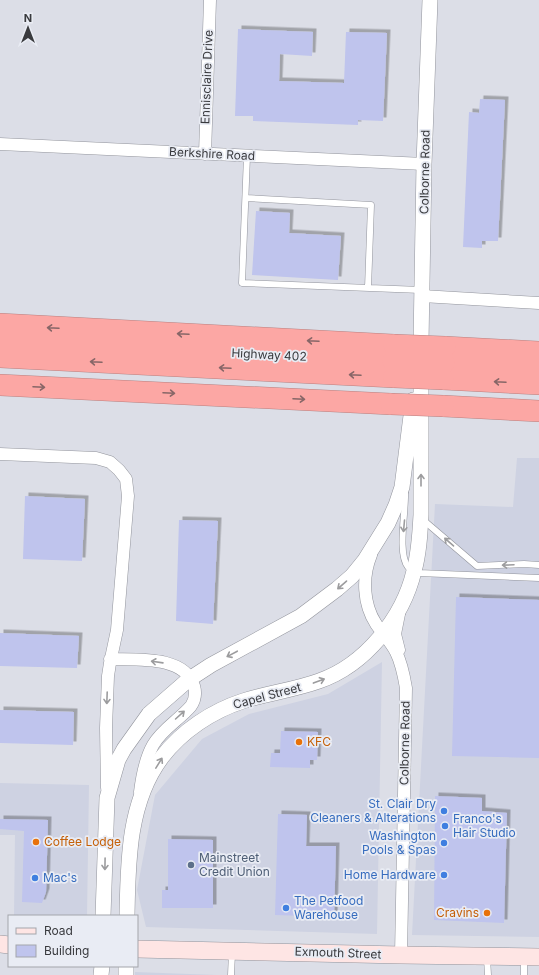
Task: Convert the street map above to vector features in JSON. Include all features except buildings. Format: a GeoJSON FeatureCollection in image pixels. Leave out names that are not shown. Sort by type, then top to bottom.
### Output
{"type":"FeatureCollection","features":[{"type":"Feature","properties":{"kind":"highway"},"geometry":{"type":"LineString","coordinates":[[0,324],[394,361]]}},
{"type":"Feature","properties":{"kind":"highway","name":"Highway 402"},"geometry":{"type":"LineString","coordinates":[[0,341],[539,368]]}},
{"type":"Feature","properties":{"kind":"highway"},"geometry":{"type":"LineString","coordinates":[[444,363],[539,352]]}},
{"type":"Feature","properties":{"kind":"highway"},"geometry":{"type":"LineString","coordinates":[[0,357],[394,361]]}},
{"type":"Feature","properties":{"kind":"highway"},"geometry":{"type":"LineString","coordinates":[[444,363],[539,384]]}},
{"type":"Feature","properties":{"kind":"highway"},"geometry":{"type":"LineString","coordinates":[[0,385],[539,411]]}},
{"type":"Feature","properties":{"kind":"main road","name":"Exmouth Street"},"geometry":{"type":"LineString","coordinates":[[138,948],[401,955],[532,956]]}},
{"type":"Feature","properties":{"kind":"street","name":"Ennisclaire Drive"},"geometry":{"type":"LineString","coordinates":[[205,154],[210,0]]}},
{"type":"Feature","properties":{"kind":"street","name":"Colborne Road"},"geometry":{"type":"LineString","coordinates":[[383,633],[405,597],[414,572],[420,542],[424,164],[430,0]]}},
{"type":"Feature","properties":{"kind":"street","name":"Berkshire Road"},"geometry":{"type":"LineString","coordinates":[[0,144],[424,164]]}},
{"type":"Feature","properties":{"kind":"street"},"geometry":{"type":"LineString","coordinates":[[422,293],[539,303]]}},
{"type":"Feature","properties":{"kind":"street","name":"Colborne Road"},"geometry":{"type":"LineString","coordinates":[[401,955],[406,688],[396,652],[372,617],[367,599],[365,580],[366,569],[375,544],[396,505],[402,487],[421,343]]}},
{"type":"Feature","properties":{"kind":"street"},"geometry":{"type":"LineString","coordinates":[[0,454],[96,458],[110,462],[126,479],[128,496],[117,630],[110,659],[108,676],[106,728],[107,797],[105,817],[106,865],[103,915]]}},
{"type":"Feature","properties":{"kind":"street"},"geometry":{"type":"LineString","coordinates":[[107,797],[118,760],[134,734],[149,714],[191,678],[211,665],[302,616],[352,576],[365,560],[375,544]]}},
{"type":"Feature","properties":{"kind":"street"},"geometry":{"type":"LineString","coordinates":[[405,597],[397,620],[395,634],[404,662],[406,688]]}},
{"type":"Feature","properties":{"kind":"street","name":"Capel Street"},"geometry":{"type":"LineString","coordinates":[[137,811],[145,788],[162,757],[176,742],[207,717],[224,708],[243,701],[305,686],[334,675],[349,667],[362,656],[383,633]]}},
{"type":"Feature","properties":{"kind":"street"},"geometry":{"type":"LineString","coordinates":[[110,659],[149,660],[176,665],[186,672],[191,678]]}},
{"type":"Feature","properties":{"kind":"street","name":"Capel Street"},"geometry":{"type":"LineString","coordinates":[[127,915],[130,845],[142,776],[152,746],[160,734],[191,706],[195,698],[195,689],[191,678]]}},
{"type":"Feature","properties":{"kind":"lane"},"geometry":{"type":"LineString","coordinates":[[248,156],[242,283],[368,288],[422,293]]}},
{"type":"Feature","properties":{"kind":"lane"},"geometry":{"type":"LineString","coordinates":[[246,198],[371,204],[368,288]]}},
{"type":"Feature","properties":{"kind":"lane"},"geometry":{"type":"LineString","coordinates":[[404,473],[406,501],[403,552],[407,566],[414,572],[486,577],[539,578]]}},
{"type":"Feature","properties":{"kind":"lane"},"geometry":{"type":"LineString","coordinates":[[421,518],[477,566],[524,564],[539,565]]}},
{"type":"Feature","properties":{"kind":"lane"},"geometry":{"type":"LineString","coordinates":[[231,975],[232,951]]}},
{"type":"Feature","properties":{"kind":"lane"},"geometry":{"type":"LineString","coordinates":[[487,956],[488,975]]}},
{"type":"Feature","properties":{"kind":"lane"},"geometry":{"type":"LineString","coordinates":[[524,975],[532,956]]}},
{"type":"Feature","properties":{"kind":"shaded area"},"geometry":{"type":"Polygon","coordinates":[[[517,458],[539,458],[539,937],[412,935],[435,504],[513,507],[517,458]]]}},
{"type":"Feature","properties":{"kind":"shaded area"},"geometry":{"type":"Polygon","coordinates":[[[382,662],[377,934],[146,927],[137,890],[155,795],[202,739],[249,714],[328,694],[382,662]]]}},
{"type":"Feature","properties":{"kind":"shaded area"},"geometry":{"type":"Polygon","coordinates":[[[0,783],[89,785],[87,915],[14,915],[15,835],[0,835],[0,783]]]}},
{"type":"Feature","properties":{"kind":"shaded area"},"geometry":{"type":"Polygon","coordinates":[[[135,972],[217,975],[135,975],[135,972]]]}},
{"type":"Feature","properties":{"kind":"place","name":"KFC"},"geometry":{"type":"Point","coordinates":[299,742]}},
{"type":"Feature","properties":{"kind":"place","name":"St. Clair Dry Cleaners & Alterations"},"geometry":{"type":"Point","coordinates":[444,811]}},
{"type":"Feature","properties":{"kind":"place","name":"Franco's Hair Studio"},"geometry":{"type":"Point","coordinates":[445,826]}},
{"type":"Feature","properties":{"kind":"place","name":"Coffee Lodge"},"geometry":{"type":"Point","coordinates":[36,842]}},
{"type":"Feature","properties":{"kind":"place","name":"Washington Pools & Spas"},"geometry":{"type":"Point","coordinates":[444,843]}},
{"type":"Feature","properties":{"kind":"place","name":"Mainstreet Credit Union"},"geometry":{"type":"Point","coordinates":[191,865]}},
{"type":"Feature","properties":{"kind":"place","name":"Home Hardware"},"geometry":{"type":"Point","coordinates":[444,875]}},
{"type":"Feature","properties":{"kind":"place","name":"Mac's"},"geometry":{"type":"Point","coordinates":[35,878]}},
{"type":"Feature","properties":{"kind":"place","name":"The Petfood Warehouse"},"geometry":{"type":"Point","coordinates":[286,908]}},
{"type":"Feature","properties":{"kind":"place","name":"Cravins"},"geometry":{"type":"Point","coordinates":[487,913]}}]}
